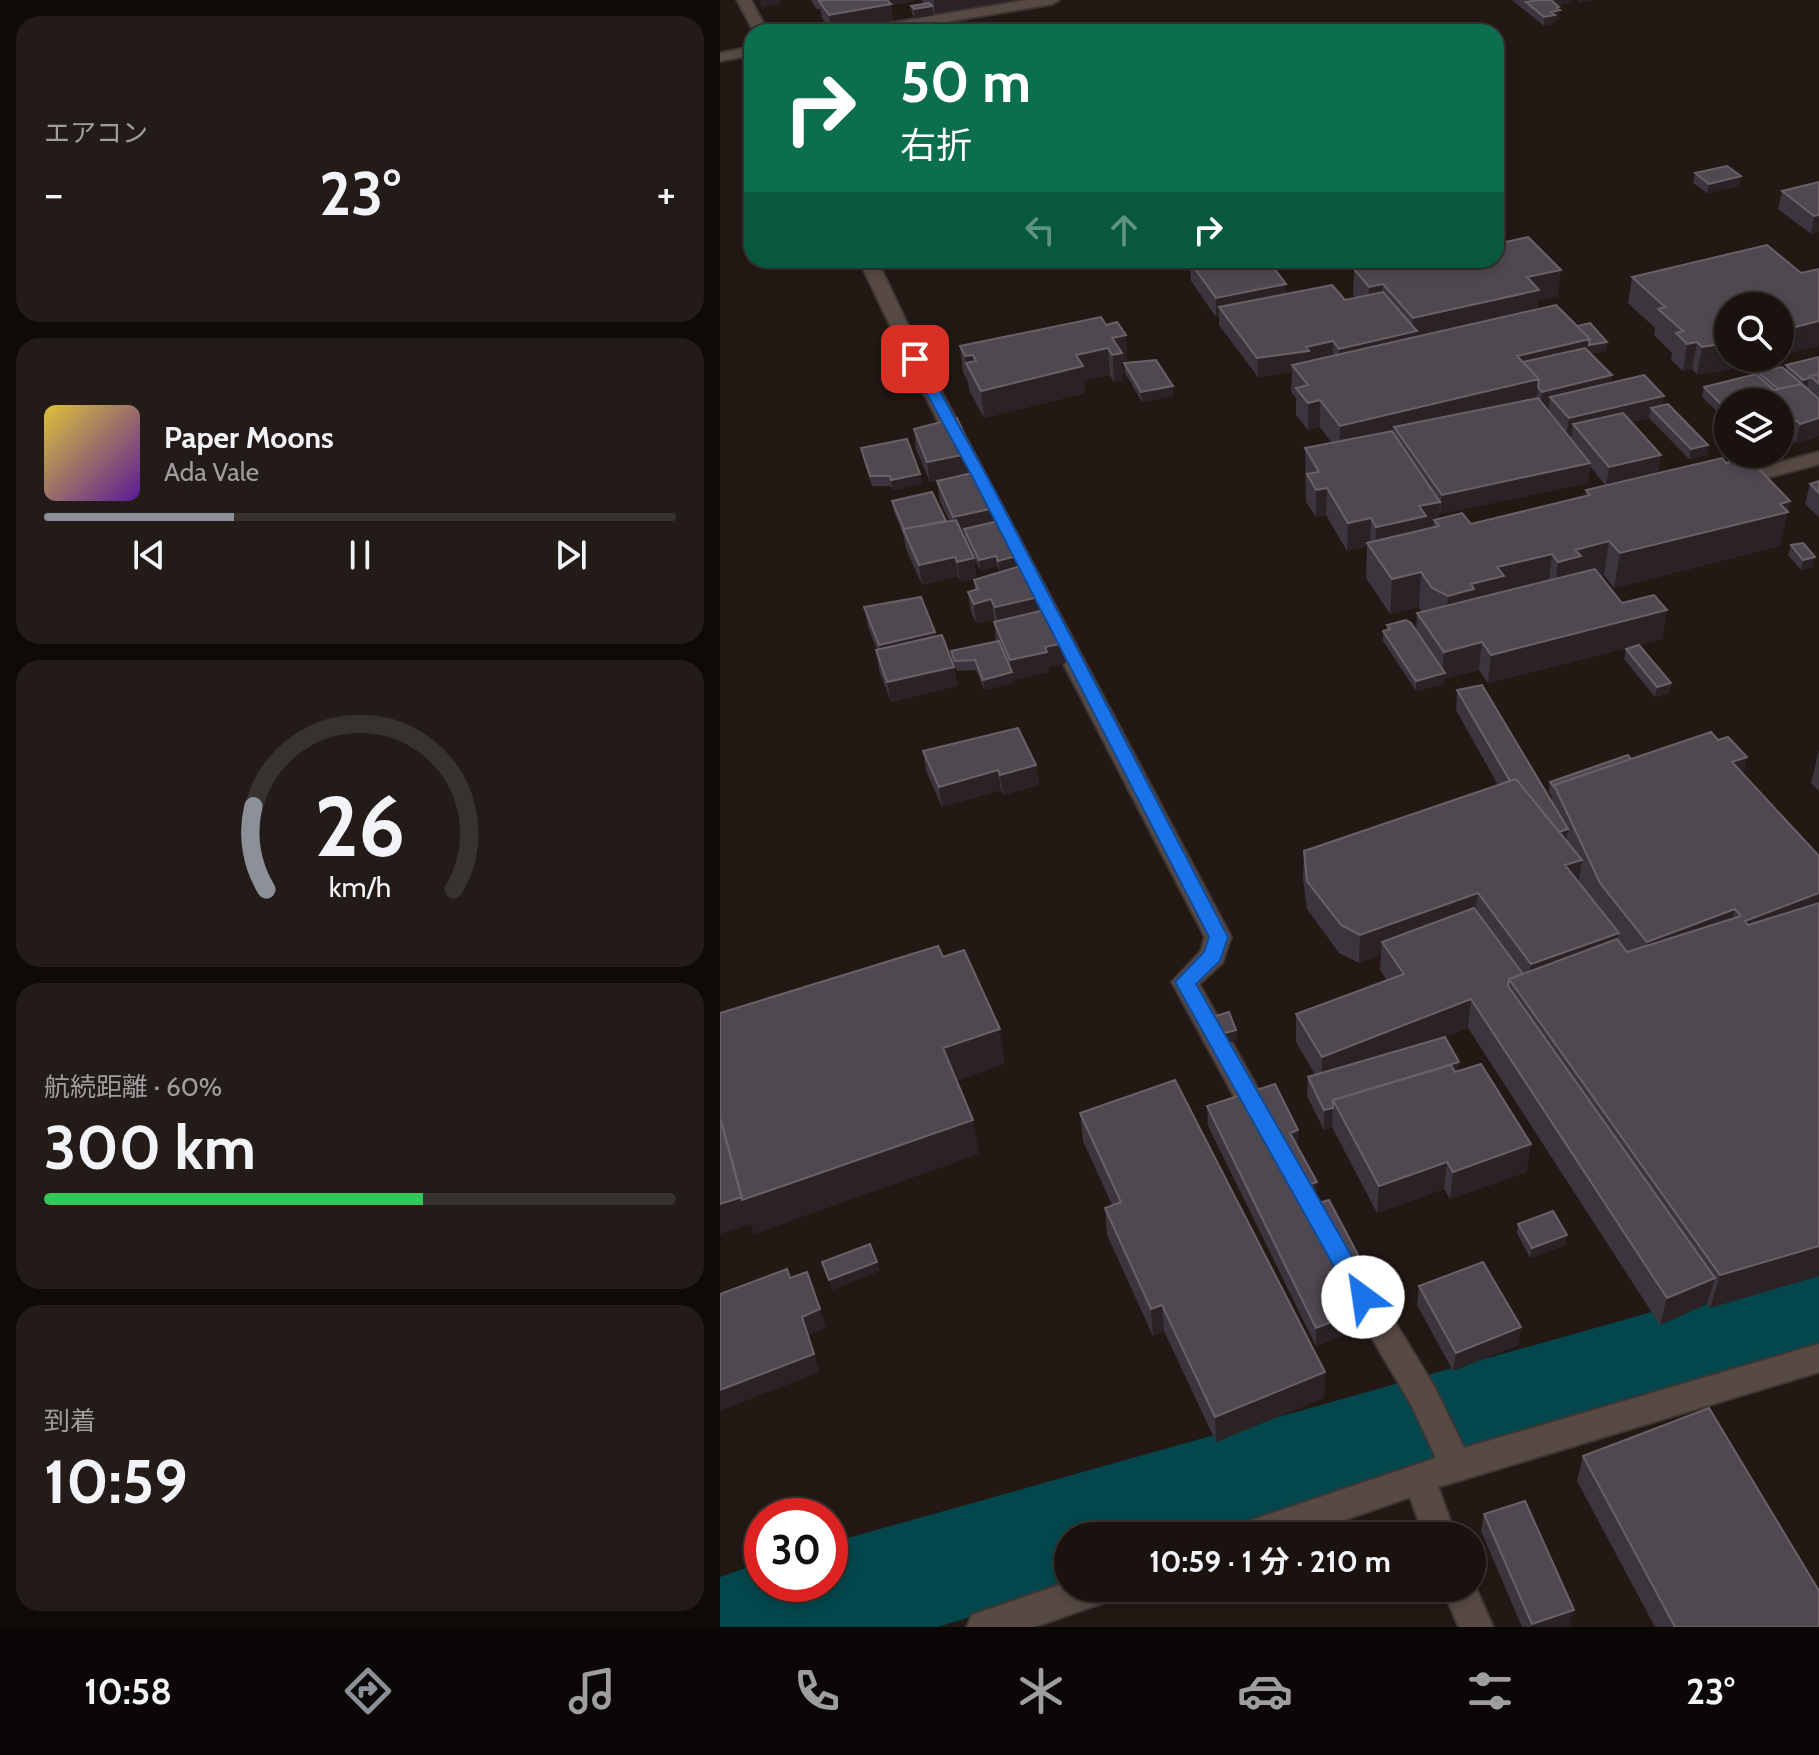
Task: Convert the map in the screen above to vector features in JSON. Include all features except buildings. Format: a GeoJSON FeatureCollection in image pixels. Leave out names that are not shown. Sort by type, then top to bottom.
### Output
{"type":"FeatureCollection","features":[{"type":"Feature","properties":{"kind":"street"},"geometry":{"type":"LineString","coordinates":[[744,0],[757,24]]}},
{"type":"Feature","properties":{"kind":"street"},"geometry":{"type":"LineString","coordinates":[[910,24],[1052,0]]}},
{"type":"Feature","properties":{"kind":"street"},"geometry":{"type":"LineString","coordinates":[[720,57],[744,52]]}},
{"type":"Feature","properties":{"kind":"street"},"geometry":{"type":"LineString","coordinates":[[872,268],[915,359],[982,480],[1218,937],[1213,956],[1185,982],[1273,1141]]}},
{"type":"Feature","properties":{"kind":"street"},"geometry":{"type":"LineString","coordinates":[[1718,484],[1819,458]]}},
{"type":"Feature","properties":{"kind":"street"},"geometry":{"type":"LineString","coordinates":[[1350,1276],[1423,1396],[1450,1453]]}},
{"type":"Feature","properties":{"kind":"street"},"geometry":{"type":"LineString","coordinates":[[1293,1522],[1419,1479],[1450,1453],[1819,1358]]}},
{"type":"Feature","properties":{"kind":"street"},"geometry":{"type":"LineString","coordinates":[[1419,1479],[1435,1522]]}},
{"type":"Feature","properties":{"kind":"street"},"geometry":{"type":"LineString","coordinates":[[984,1627],[1058,1602]]}},
{"type":"Feature","properties":{"kind":"street"},"geometry":{"type":"LineString","coordinates":[[1465,1602],[1476,1627]]}},
{"type":"Feature","properties":{"kind":"waterway"},"geometry":{"type":"LineString","coordinates":[[742,1627],[1819,1312]]}},
{"type":"Feature","properties":{"kind":"route"},"geometry":{"type":"LineString","coordinates":[[915,359],[982,480],[1218,937],[1213,956],[1185,982],[1318,1223],[1363,1297]]}}]}
